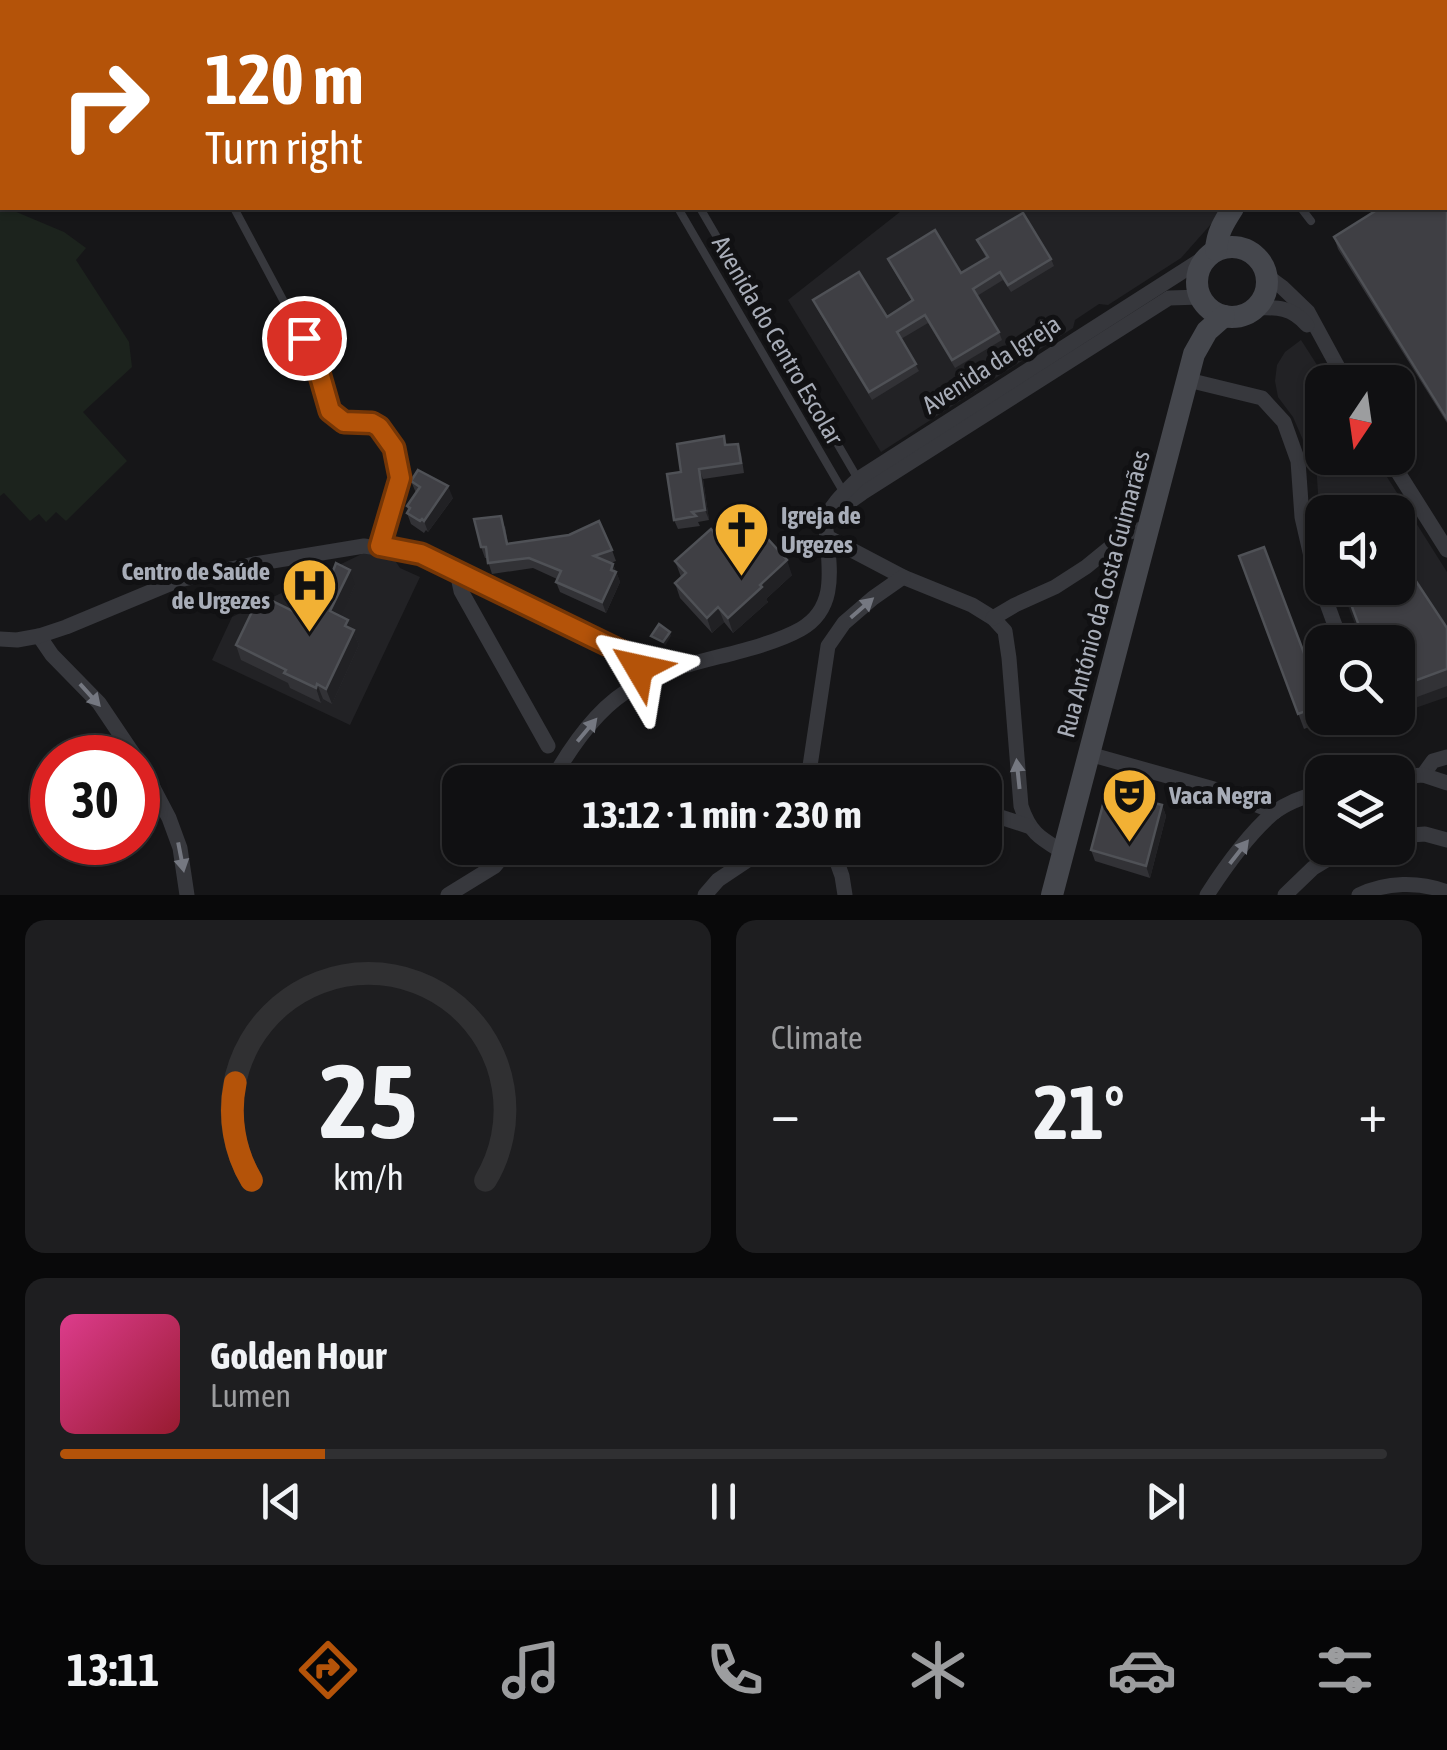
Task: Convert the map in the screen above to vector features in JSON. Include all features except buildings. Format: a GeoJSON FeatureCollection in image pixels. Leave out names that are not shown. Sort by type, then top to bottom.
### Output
{"type":"FeatureCollection","features":[{"type":"Feature","properties":{"kind":"main road"},"geometry":{"type":"LineString","coordinates":[[1213,252],[1236,247],[1256,256],[1263,265],[1267,288],[1254,308],[1235,316],[1210,305],[1197,286],[1198,274],[1213,252],[1222,225],[1234,210]]}},
{"type":"Feature","properties":{"kind":"main road"},"geometry":{"type":"LineString","coordinates":[[1236,210],[1246,250]]}},
{"type":"Feature","properties":{"kind":"main road","name":"Rua António da Costa Guimarães"},"geometry":{"type":"LineString","coordinates":[[1052,895],[1188,380],[1198,322],[1210,305]]}},
{"type":"Feature","properties":{"kind":"street","name":"Avenida da Igreja"},"geometry":{"type":"LineString","coordinates":[[808,624],[822,608],[831,575],[825,523],[858,479],[1213,252]]}},
{"type":"Feature","properties":{"kind":"street"},"geometry":{"type":"LineString","coordinates":[[1267,276],[1308,312],[1336,365]]}},
{"type":"Feature","properties":{"kind":"street","name":"Avenida da Igreja"},"geometry":{"type":"LineString","coordinates":[[827,537],[843,509],[862,493],[1169,298],[1210,305]]}},
{"type":"Feature","properties":{"kind":"street"},"geometry":{"type":"LineString","coordinates":[[1254,308],[1290,310],[1301,317],[1326,347]]}},
{"type":"Feature","properties":{"kind":"street"},"geometry":{"type":"LineString","coordinates":[[1188,380],[1262,398],[1284,422],[1298,461],[1302,517],[1312,565],[1335,625]]}},
{"type":"Feature","properties":{"kind":"street"},"geometry":{"type":"LineString","coordinates":[[1400,475],[1447,550]]}},
{"type":"Feature","properties":{"kind":"street"},"geometry":{"type":"LineString","coordinates":[[993,618],[1086,567],[1122,534],[1150,527]]}},
{"type":"Feature","properties":{"kind":"street"},"geometry":{"type":"LineString","coordinates":[[827,537],[903,577],[972,605],[993,618],[1004,631],[1010,658],[1021,806],[1028,826],[1063,852]]}},
{"type":"Feature","properties":{"kind":"street"},"geometry":{"type":"LineString","coordinates":[[0,639],[39,636],[179,580],[272,561],[380,546],[421,554],[639,660],[677,667]]}},
{"type":"Feature","properties":{"kind":"street"},"geometry":{"type":"LineString","coordinates":[[458,572],[461,590],[548,746]]}},
{"type":"Feature","properties":{"kind":"street"},"geometry":{"type":"LineString","coordinates":[[810,765],[828,646],[844,624],[903,577]]}},
{"type":"Feature","properties":{"kind":"street"},"geometry":{"type":"LineString","coordinates":[[561,765],[605,709],[634,687],[677,667],[788,635],[808,624],[828,646]]}},
{"type":"Feature","properties":{"kind":"street"},"geometry":{"type":"LineString","coordinates":[[39,636],[99,703],[121,735]]}},
{"type":"Feature","properties":{"kind":"street"},"geometry":{"type":"LineString","coordinates":[[634,687],[639,660]]}},
{"type":"Feature","properties":{"kind":"street"},"geometry":{"type":"LineString","coordinates":[[1089,754],[1221,791],[1274,812]]}},
{"type":"Feature","properties":{"kind":"street"},"geometry":{"type":"LineString","coordinates":[[1423,774],[1433,761],[1447,757]]}},
{"type":"Feature","properties":{"kind":"street"},"geometry":{"type":"LineString","coordinates":[[1415,775],[1447,782]]}},
{"type":"Feature","properties":{"kind":"street"},"geometry":{"type":"LineString","coordinates":[[1207,895],[1232,859],[1274,812],[1305,796]]}},
{"type":"Feature","properties":{"kind":"street"},"geometry":{"type":"LineString","coordinates":[[160,800],[180,848],[187,895]]}},
{"type":"Feature","properties":{"kind":"street"},"geometry":{"type":"LineString","coordinates":[[1002,818],[1028,826]]}},
{"type":"Feature","properties":{"kind":"street"},"geometry":{"type":"LineString","coordinates":[[1415,835],[1447,840]]}},
{"type":"Feature","properties":{"kind":"street"},"geometry":{"type":"LineString","coordinates":[[448,895],[496,865]]}},
{"type":"Feature","properties":{"kind":"street"},"geometry":{"type":"LineString","coordinates":[[705,895],[718,880],[740,865]]}},
{"type":"Feature","properties":{"kind":"street"},"geometry":{"type":"LineString","coordinates":[[838,865],[845,895]]}},
{"type":"Feature","properties":{"kind":"street"},"geometry":{"type":"LineString","coordinates":[[1285,895],[1318,865]]}},
{"type":"Feature","properties":{"kind":"street"},"geometry":{"type":"LineString","coordinates":[[1359,895],[1406,884],[1447,892]]}},
{"type":"Feature","properties":{"kind":"lane"},"geometry":{"type":"LineString","coordinates":[[235,210],[314,360],[330,411],[344,422],[379,427],[394,448],[400,478],[380,546]]}},
{"type":"Feature","properties":{"kind":"lane","name":"Avenida do Centro Escolar"},"geometry":{"type":"LineString","coordinates":[[679,210],[844,493]]}},
{"type":"Feature","properties":{"kind":"lane","name":"Avenida do Centro Escolar"},"geometry":{"type":"LineString","coordinates":[[701,210],[858,479]]}},
{"type":"Feature","properties":{"kind":"lane"},"geometry":{"type":"LineString","coordinates":[[1303,210],[1311,221]]}},
{"type":"Feature","properties":{"kind":"shaded area"},"geometry":{"type":"Polygon","coordinates":[[[0,210],[12,210],[64,232],[86,248],[76,260],[129,342],[132,367],[83,412],[127,461],[66,521],[56,512],[46,522],[39,514],[30,521],[4,493],[0,496],[0,210]]]}},
{"type":"Feature","properties":{"kind":"shaded area"},"geometry":{"type":"Polygon","coordinates":[[[902,210],[1221,210],[1181,258],[1108,305],[1099,304],[1075,320],[1073,328],[881,452],[788,300],[902,210]]]}},
{"type":"Feature","properties":{"kind":"shaded area"},"geometry":{"type":"Polygon","coordinates":[[[1301,340],[1317,365],[1305,365],[1305,440],[1278,397],[1277,365],[1285,352],[1301,340]]]}},
{"type":"Feature","properties":{"kind":"shaded area"},"geometry":{"type":"Polygon","coordinates":[[[1317,475],[1386,475],[1398,495],[1318,495],[1317,475]]]}},
{"type":"Feature","properties":{"kind":"shaded area"},"geometry":{"type":"Polygon","coordinates":[[[1415,521],[1447,572],[1447,697],[1415,708],[1415,625],[1355,625],[1348,605],[1415,605],[1415,521]]]}},
{"type":"Feature","properties":{"kind":"shaded area","name":"Centro de Saúde de Urgezes"},"geometry":{"type":"Polygon","coordinates":[[[370,550],[390,553],[400,568],[420,577],[350,725],[212,660],[232,617],[370,550]]]}},
{"type":"Feature","properties":{"kind":"place","name":"Igreja de Urgezes"},"geometry":{"type":"Point","coordinates":[742,578]}},
{"type":"Feature","properties":{"kind":"place","name":"Centro de Saúde de Urgezes"},"geometry":{"type":"Point","coordinates":[309,634]}},
{"type":"Feature","properties":{"kind":"place","name":"Vaca Negra"},"geometry":{"type":"Point","coordinates":[1130,844]}},
{"type":"Feature","properties":{"kind":"route"},"geometry":{"type":"LineString","coordinates":[[304,338],[330,411],[344,422],[379,427],[394,448],[400,469],[399,488],[380,546],[421,554],[639,660],[639,668]]}}]}
